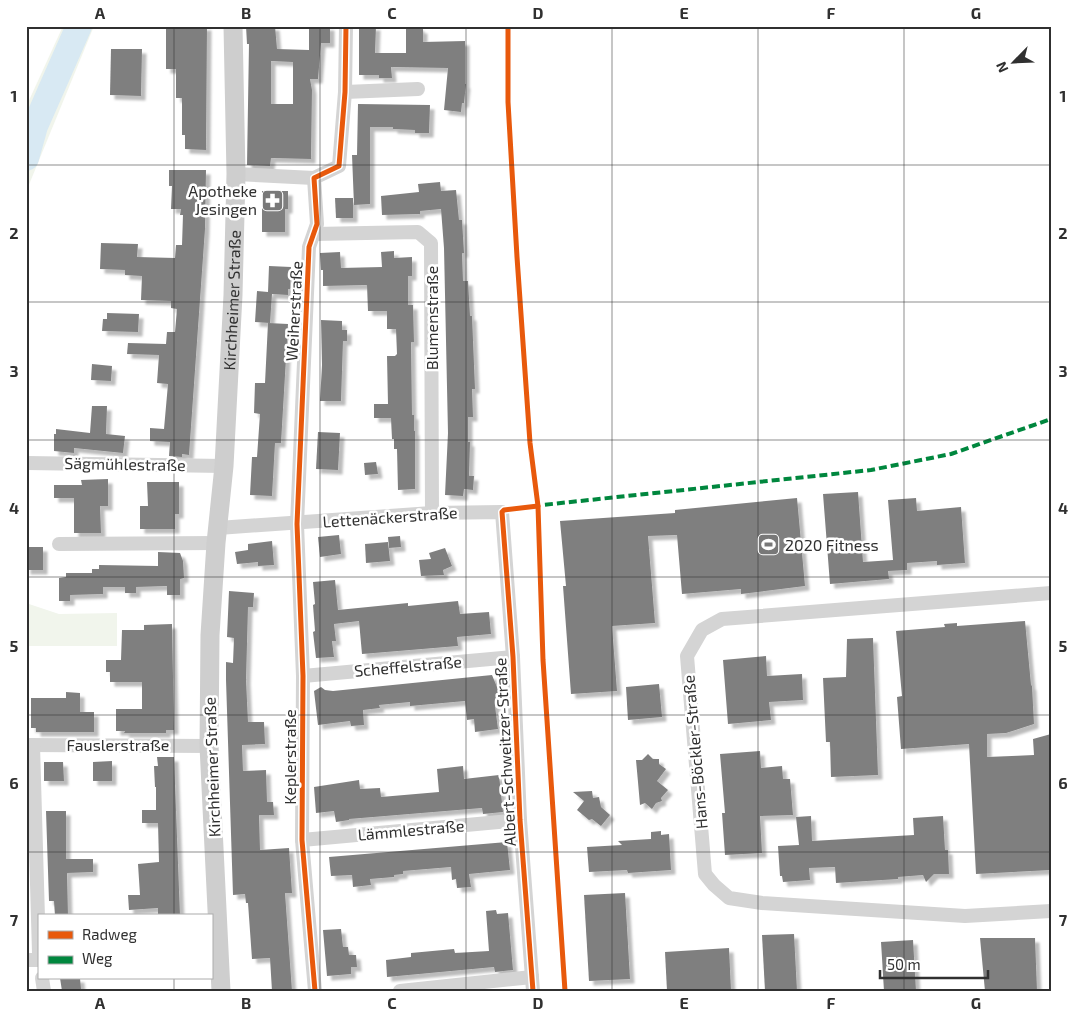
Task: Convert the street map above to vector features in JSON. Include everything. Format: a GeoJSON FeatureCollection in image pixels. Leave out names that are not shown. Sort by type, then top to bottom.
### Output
{"type":"FeatureCollection","features":[{"type":"Feature","properties":{"kind":"main road","name":"Kirchheimer Straße"},"geometry":{"type":"LineString","coordinates":[[221,991],[210,746],[210,635],[216,536],[224,466],[233,295],[236,174],[233,26]]}},
{"type":"Feature","properties":{"kind":"street"},"geometry":{"type":"LineString","coordinates":[[236,174],[314,178],[338,166],[345,92],[346,26]]}},
{"type":"Feature","properties":{"kind":"street"},"geometry":{"type":"LineString","coordinates":[[345,92],[418,89]]}},
{"type":"Feature","properties":{"kind":"street","name":"Weiherstraße"},"geometry":{"type":"LineString","coordinates":[[297,524],[309,247],[317,224],[314,178]]}},
{"type":"Feature","properties":{"kind":"street","name":"Blumenstraße"},"geometry":{"type":"LineString","coordinates":[[314,234],[418,232],[431,243],[432,513]]}},
{"type":"Feature","properties":{"kind":"street","name":"Sägmühlestraße"},"geometry":{"type":"LineString","coordinates":[[27,463],[224,466]]}},
{"type":"Feature","properties":{"kind":"street","name":"Lettenäckerstraße"},"geometry":{"type":"LineString","coordinates":[[216,536],[297,524],[432,513],[502,512]]}},
{"type":"Feature","properties":{"kind":"street","name":"Albert-Schweitzer-Straße"},"geometry":{"type":"LineString","coordinates":[[502,512],[513,656],[520,820],[532,984]]}},
{"type":"Feature","properties":{"kind":"street","name":"Keplerstraße"},"geometry":{"type":"LineString","coordinates":[[297,524],[303,676],[302,840],[314,991]]}},
{"type":"Feature","properties":{"kind":"street"},"geometry":{"type":"LineString","coordinates":[[59,544],[216,536]]}},
{"type":"Feature","properties":{"kind":"street","name":"Hans-Böckler-Straße"},"geometry":{"type":"LineString","coordinates":[[1051,593],[722,619],[702,630],[687,656],[705,874],[729,898],[762,903],[966,916],[1051,912]]}},
{"type":"Feature","properties":{"kind":"street","name":"Scheffelstraße"},"geometry":{"type":"LineString","coordinates":[[303,676],[513,656]]}},
{"type":"Feature","properties":{"kind":"street"},"geometry":{"type":"LineString","coordinates":[[30,745],[38,930]]}},
{"type":"Feature","properties":{"kind":"street","name":"Fauslerstraße"},"geometry":{"type":"LineString","coordinates":[[30,745],[210,746]]}},
{"type":"Feature","properties":{"kind":"street","name":"Lämmlestraße"},"geometry":{"type":"LineString","coordinates":[[302,840],[520,820]]}},
{"type":"Feature","properties":{"kind":"street"},"geometry":{"type":"LineString","coordinates":[[400,991],[532,984]]}},
{"type":"Feature","properties":{"kind":"shaded area"},"geometry":{"type":"Polygon","coordinates":[[[63,26],[94,26],[26,192],[26,107],[63,26]]]}},
{"type":"Feature","properties":{"kind":"shaded area"},"geometry":{"type":"Polygon","coordinates":[[[26,603],[59,614],[117,613],[117,646],[26,646],[26,603]]]}},
{"type":"Feature","properties":{"kind":"building"},"geometry":{"type":"Polygon","coordinates":[[[166,26],[207,26],[206,150],[185,149],[185,135],[182,135],[182,98],[176,98],[176,69],[166,69],[166,26]]]}},
{"type":"Feature","properties":{"kind":"building"},"geometry":{"type":"Polygon","coordinates":[[[246,26],[275,26],[277,49],[309,50],[309,26],[330,26],[330,43],[321,43],[318,79],[310,79],[312,90],[311,159],[271,158],[270,166],[247,165],[249,44],[247,44],[246,26]],[[271,61],[271,104],[293,104],[293,62],[271,61]]]}},
{"type":"Feature","properties":{"kind":"building"},"geometry":{"type":"Polygon","coordinates":[[[359,26],[376,26],[375,53],[406,53],[406,26],[417,26],[423,29],[423,42],[465,41],[466,84],[461,112],[444,110],[448,68],[391,67],[392,78],[379,78],[379,75],[359,75],[359,26]]]}},
{"type":"Feature","properties":{"kind":"building"},"geometry":{"type":"Polygon","coordinates":[[[111,49],[142,49],[141,96],[110,95],[111,49]]]}},
{"type":"Feature","properties":{"kind":"building"},"geometry":{"type":"Polygon","coordinates":[[[358,104],[430,105],[429,133],[415,133],[415,130],[393,129],[393,127],[370,127],[370,204],[354,205],[352,155],[357,155],[358,104]]]}},
{"type":"Feature","properties":{"kind":"building"},"geometry":{"type":"Polygon","coordinates":[[[169,170],[206,170],[205,229],[189,455],[182,454],[182,457],[169,456],[170,442],[150,441],[150,428],[164,429],[168,384],[157,383],[159,355],[127,354],[128,343],[166,344],[167,332],[175,332],[177,309],[171,308],[171,301],[141,300],[142,276],[125,275],[125,270],[100,269],[101,243],[138,244],[137,257],[175,258],[176,245],[182,245],[183,215],[180,215],[181,209],[171,209],[172,186],[169,186],[169,170]]]}},
{"type":"Feature","properties":{"kind":"building"},"geometry":{"type":"Polygon","coordinates":[[[440,182],[441,191],[456,190],[459,220],[462,220],[463,281],[468,281],[470,316],[472,316],[475,389],[472,389],[473,417],[468,417],[468,442],[470,442],[469,476],[474,476],[473,490],[464,489],[463,496],[445,495],[448,433],[444,248],[441,209],[420,211],[420,214],[382,215],[381,196],[419,192],[418,184],[440,182]]]}},
{"type":"Feature","properties":{"kind":"building"},"geometry":{"type":"Polygon","coordinates":[[[262,191],[288,191],[288,209],[285,209],[285,232],[262,232],[262,191]]]}},
{"type":"Feature","properties":{"kind":"building"},"geometry":{"type":"Polygon","coordinates":[[[335,198],[353,198],[353,218],[336,218],[335,198]]]}},
{"type":"Feature","properties":{"kind":"building"},"geometry":{"type":"Polygon","coordinates":[[[394,251],[394,258],[412,257],[412,276],[408,276],[408,305],[413,305],[414,342],[411,342],[412,415],[414,415],[415,431],[415,489],[398,490],[397,449],[394,449],[394,439],[392,439],[391,418],[374,418],[374,404],[388,404],[387,356],[395,356],[397,354],[396,329],[387,329],[387,311],[368,311],[367,285],[323,286],[320,253],[340,252],[341,268],[382,267],[381,252],[394,251]]]}},
{"type":"Feature","properties":{"kind":"building"},"geometry":{"type":"Polygon","coordinates":[[[269,266],[291,267],[290,289],[288,289],[288,295],[272,294],[270,323],[255,322],[257,291],[268,292],[269,266]]]}},
{"type":"Feature","properties":{"kind":"building"},"geometry":{"type":"Polygon","coordinates":[[[107,313],[139,314],[138,332],[102,331],[103,319],[107,319],[107,313]]]}},
{"type":"Feature","properties":{"kind":"building"},"geometry":{"type":"Polygon","coordinates":[[[321,320],[342,321],[342,330],[347,330],[347,341],[343,341],[341,401],[320,401],[322,365],[321,320]]]}},
{"type":"Feature","properties":{"kind":"building"},"geometry":{"type":"Polygon","coordinates":[[[268,323],[288,324],[281,443],[275,443],[272,496],[250,495],[252,457],[257,457],[260,414],[254,413],[255,383],[265,383],[268,323]]]}},
{"type":"Feature","properties":{"kind":"building"},"geometry":{"type":"Polygon","coordinates":[[[92,364],[112,366],[111,381],[91,380],[92,364]]]}},
{"type":"Feature","properties":{"kind":"building"},"geometry":{"type":"Polygon","coordinates":[[[92,406],[107,406],[106,434],[125,436],[123,453],[74,448],[74,453],[54,451],[54,434],[56,434],[56,429],[90,433],[92,406]]]}},
{"type":"Feature","properties":{"kind":"building"},"geometry":{"type":"Polygon","coordinates":[[[318,432],[340,433],[338,470],[316,469],[318,432]]]}},
{"type":"Feature","properties":{"kind":"building"},"geometry":{"type":"Polygon","coordinates":[[[376,462],[378,474],[365,475],[364,463],[376,462]]]}},
{"type":"Feature","properties":{"kind":"building"},"geometry":{"type":"Polygon","coordinates":[[[108,479],[108,506],[100,506],[101,533],[74,533],[74,498],[54,498],[54,485],[82,485],[81,480],[108,479]]]}},
{"type":"Feature","properties":{"kind":"building"},"geometry":{"type":"Polygon","coordinates":[[[147,482],[179,482],[179,514],[175,514],[175,529],[140,529],[140,506],[148,506],[147,482]]]}},
{"type":"Feature","properties":{"kind":"building"},"geometry":{"type":"Polygon","coordinates":[[[858,492],[863,562],[893,560],[888,500],[916,498],[917,511],[961,507],[965,563],[937,565],[937,561],[907,563],[907,570],[888,571],[889,579],[830,584],[823,494],[858,492]]]}},
{"type":"Feature","properties":{"kind":"building"},"geometry":{"type":"Polygon","coordinates":[[[797,498],[805,586],[741,594],[741,589],[682,594],[677,535],[648,536],[655,623],[612,626],[617,691],[571,694],[563,586],[566,586],[560,521],[675,513],[675,510],[797,498]]]}},
{"type":"Feature","properties":{"kind":"building"},"geometry":{"type":"Polygon","coordinates":[[[339,535],[341,554],[320,557],[318,537],[339,535]]]}},
{"type":"Feature","properties":{"kind":"building"},"geometry":{"type":"Polygon","coordinates":[[[400,536],[401,547],[389,548],[388,537],[400,536]]]}},
{"type":"Feature","properties":{"kind":"building"},"geometry":{"type":"Polygon","coordinates":[[[272,541],[274,565],[258,566],[258,562],[237,564],[235,552],[248,550],[248,544],[272,541]]]}},
{"type":"Feature","properties":{"kind":"building"},"geometry":{"type":"Polygon","coordinates":[[[388,542],[390,561],[366,563],[365,544],[388,542]]]}},
{"type":"Feature","properties":{"kind":"building"},"geometry":{"type":"Polygon","coordinates":[[[26,547],[43,547],[43,570],[26,570],[26,547]]]}},
{"type":"Feature","properties":{"kind":"building"},"geometry":{"type":"Polygon","coordinates":[[[445,548],[452,566],[443,570],[444,575],[421,576],[419,560],[431,559],[429,553],[445,548]]]}},
{"type":"Feature","properties":{"kind":"building"},"geometry":{"type":"Polygon","coordinates":[[[158,552],[180,553],[183,561],[184,578],[180,579],[180,595],[167,595],[167,586],[136,587],[136,593],[125,593],[125,587],[103,587],[103,594],[70,595],[70,601],[59,601],[59,578],[66,577],[66,573],[92,573],[92,569],[99,569],[99,565],[158,566],[158,552]]]}},
{"type":"Feature","properties":{"kind":"building"},"geometry":{"type":"Polygon","coordinates":[[[335,580],[338,610],[408,603],[408,606],[458,601],[460,614],[489,612],[491,634],[457,637],[458,646],[362,654],[359,621],[334,624],[336,641],[332,641],[334,657],[316,658],[313,632],[315,631],[313,605],[315,604],[313,582],[335,580]]]}},
{"type":"Feature","properties":{"kind":"building"},"geometry":{"type":"Polygon","coordinates":[[[229,591],[254,593],[253,607],[248,607],[246,680],[248,722],[264,722],[265,744],[242,745],[243,771],[266,770],[267,802],[273,802],[274,815],[259,815],[260,850],[289,848],[292,893],[285,893],[292,991],[272,991],[270,958],[252,959],[248,903],[246,903],[245,894],[233,895],[226,662],[233,663],[234,638],[227,637],[229,591]]]}},
{"type":"Feature","properties":{"kind":"building"},"geometry":{"type":"Polygon","coordinates":[[[1025,621],[1034,724],[1006,733],[987,734],[987,757],[1034,755],[1033,739],[1051,734],[1051,870],[976,874],[969,744],[901,749],[897,697],[902,696],[896,631],[945,627],[944,624],[957,623],[957,626],[1025,621]]]}},
{"type":"Feature","properties":{"kind":"building"},"geometry":{"type":"Polygon","coordinates":[[[172,624],[174,730],[166,730],[166,733],[124,733],[125,731],[116,731],[116,709],[142,709],[142,682],[110,682],[110,672],[106,672],[106,660],[121,660],[122,630],[144,630],[144,625],[172,624]]]}},
{"type":"Feature","properties":{"kind":"building"},"geometry":{"type":"Polygon","coordinates":[[[873,638],[878,775],[831,777],[830,742],[826,742],[823,678],[846,677],[847,639],[873,638]]]}},
{"type":"Feature","properties":{"kind":"building"},"geometry":{"type":"Polygon","coordinates":[[[766,656],[767,676],[802,674],[803,700],[769,702],[771,720],[728,724],[723,660],[766,656]]]}},
{"type":"Feature","properties":{"kind":"building"},"geometry":{"type":"Polygon","coordinates":[[[492,675],[499,692],[495,706],[498,729],[475,732],[474,719],[467,720],[465,701],[410,706],[410,702],[379,705],[380,708],[363,710],[364,725],[351,726],[350,721],[318,725],[314,691],[321,687],[325,690],[333,691],[492,675]]]}},
{"type":"Feature","properties":{"kind":"building"},"geometry":{"type":"Polygon","coordinates":[[[659,684],[662,717],[628,720],[626,687],[659,684]]]}},
{"type":"Feature","properties":{"kind":"building"},"geometry":{"type":"Polygon","coordinates":[[[66,692],[80,693],[80,712],[94,712],[94,732],[36,732],[36,728],[31,728],[31,698],[66,698],[66,692]]]}},
{"type":"Feature","properties":{"kind":"building"},"geometry":{"type":"Polygon","coordinates":[[[760,751],[761,768],[782,766],[783,779],[790,779],[793,815],[760,816],[762,853],[725,855],[722,813],[725,813],[720,754],[760,751]]]}},
{"type":"Feature","properties":{"kind":"building"},"geometry":{"type":"Polygon","coordinates":[[[648,754],[653,759],[659,759],[659,764],[666,769],[657,781],[668,790],[661,798],[662,801],[656,803],[652,809],[645,803],[640,805],[636,760],[642,760],[648,754]]]}},
{"type":"Feature","properties":{"kind":"building"},"geometry":{"type":"Polygon","coordinates":[[[157,757],[174,757],[180,914],[158,914],[158,908],[129,910],[128,895],[140,895],[138,864],[159,862],[158,823],[142,823],[142,810],[156,810],[154,766],[158,766],[157,757]]]}},
{"type":"Feature","properties":{"kind":"building"},"geometry":{"type":"Polygon","coordinates":[[[112,761],[112,781],[93,781],[93,762],[112,761]]]}},
{"type":"Feature","properties":{"kind":"building"},"geometry":{"type":"Polygon","coordinates":[[[44,762],[63,762],[64,781],[44,781],[44,762]]]}},
{"type":"Feature","properties":{"kind":"building"},"geometry":{"type":"Polygon","coordinates":[[[463,766],[464,779],[499,775],[503,812],[483,814],[482,808],[349,819],[336,822],[334,811],[316,813],[314,787],[359,780],[360,789],[380,788],[381,797],[439,792],[437,769],[463,766]]]}},
{"type":"Feature","properties":{"kind":"building"},"geometry":{"type":"Polygon","coordinates":[[[592,791],[593,798],[599,797],[601,807],[610,815],[601,826],[592,819],[589,820],[577,810],[584,801],[573,792],[592,791]]]}},
{"type":"Feature","properties":{"kind":"building"},"geometry":{"type":"Polygon","coordinates":[[[46,811],[66,811],[66,859],[93,859],[93,872],[67,873],[68,914],[55,914],[54,901],[49,901],[46,811]]]}},
{"type":"Feature","properties":{"kind":"building"},"geometry":{"type":"Polygon","coordinates":[[[811,816],[812,841],[914,835],[913,818],[943,816],[945,850],[948,850],[949,874],[934,874],[926,882],[923,875],[898,877],[898,879],[836,883],[835,867],[809,868],[810,880],[783,882],[782,876],[780,876],[778,846],[799,845],[796,817],[811,816]]]}},
{"type":"Feature","properties":{"kind":"building"},"geometry":{"type":"Polygon","coordinates":[[[661,831],[661,835],[669,834],[671,870],[628,873],[627,870],[589,872],[587,847],[622,845],[618,841],[651,839],[651,832],[661,831]]]}},
{"type":"Feature","properties":{"kind":"building"},"geometry":{"type":"Polygon","coordinates":[[[507,842],[510,870],[469,874],[471,887],[457,888],[456,879],[452,880],[451,867],[403,871],[403,874],[394,875],[394,877],[370,879],[371,885],[353,887],[352,875],[331,876],[329,857],[507,842]]]}},
{"type":"Feature","properties":{"kind":"building"},"geometry":{"type":"Polygon","coordinates":[[[625,893],[630,979],[589,981],[584,895],[625,893]]]}},
{"type":"Feature","properties":{"kind":"building"},"geometry":{"type":"Polygon","coordinates":[[[496,910],[497,914],[508,913],[513,970],[495,972],[494,967],[387,977],[386,960],[411,957],[411,953],[454,949],[455,953],[489,951],[486,911],[496,910]]]}},
{"type":"Feature","properties":{"kind":"building"},"geometry":{"type":"Polygon","coordinates":[[[341,929],[343,947],[348,947],[349,955],[356,955],[357,967],[351,967],[351,974],[327,976],[323,930],[341,929]]]}},
{"type":"Feature","properties":{"kind":"building"},"geometry":{"type":"Polygon","coordinates":[[[794,934],[797,991],[765,991],[762,935],[794,934]]]}},
{"type":"Feature","properties":{"kind":"building"},"geometry":{"type":"Polygon","coordinates":[[[980,938],[1035,938],[1037,991],[985,991],[980,938]]]}},
{"type":"Feature","properties":{"kind":"building"},"geometry":{"type":"Polygon","coordinates":[[[913,940],[916,991],[884,991],[881,942],[913,940]]]}},
{"type":"Feature","properties":{"kind":"building"},"geometry":{"type":"Polygon","coordinates":[[[729,948],[731,991],[667,991],[665,952],[729,948]]]}},
{"type":"Feature","properties":{"kind":"building"},"geometry":{"type":"Polygon","coordinates":[[[60,980],[80,980],[81,989],[62,991],[60,980]]]}},
{"type":"Feature","properties":{"kind":"waterway"},"geometry":{"type":"LineString","coordinates":[[26,158],[35,126],[79,26]]}},
{"type":"Feature","properties":{"kind":"marked path"},"geometry":{"type":"LineString","coordinates":[[533,506],[871,470],[951,454],[1051,419]]}},
{"type":"Feature","properties":{"kind":"cycle path"},"geometry":{"type":"LineString","coordinates":[[315,991],[302,840],[303,676],[297,524],[309,247],[317,224],[314,178],[339,166],[345,92],[346,26]]}},
{"type":"Feature","properties":{"kind":"cycle path"},"geometry":{"type":"LineString","coordinates":[[508,26],[508,102],[517,257],[530,443],[538,506],[543,660],[565,991]]}},
{"type":"Feature","properties":{"kind":"cycle path"},"geometry":{"type":"LineString","coordinates":[[533,991],[520,820],[513,657],[502,512],[504,510],[538,506]]}},
{"type":"Feature","properties":{"kind":"place","name":"Apotheke Jesingen"},"geometry":{"type":"Point","coordinates":[273,200]}},
{"type":"Feature","properties":{"kind":"place","name":"2020 Fitness"},"geometry":{"type":"Point","coordinates":[769,545]}}]}
